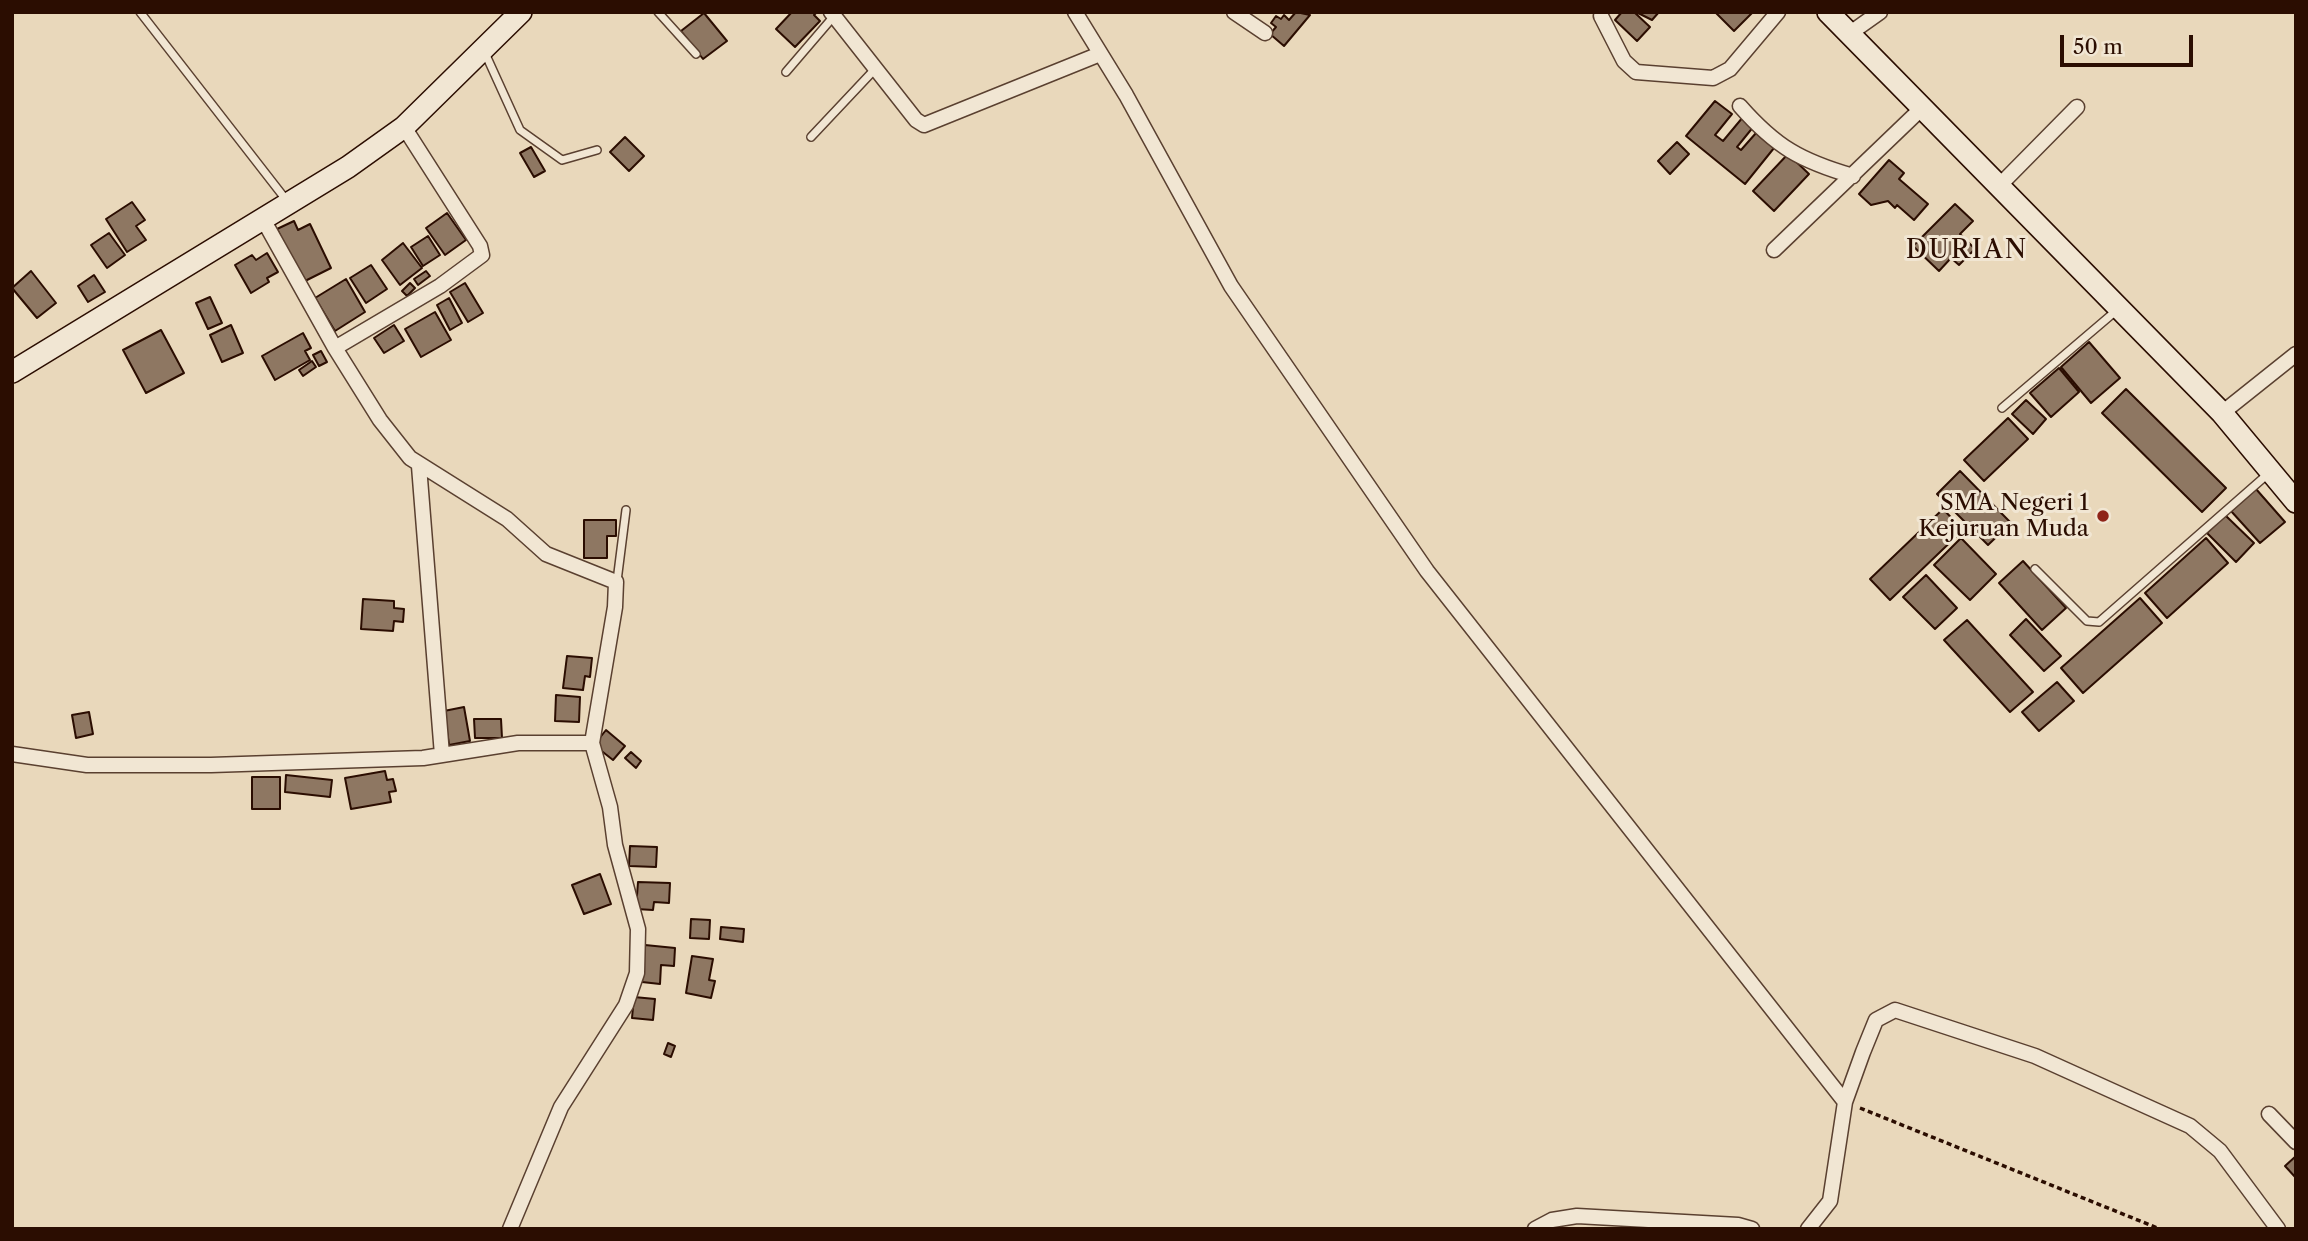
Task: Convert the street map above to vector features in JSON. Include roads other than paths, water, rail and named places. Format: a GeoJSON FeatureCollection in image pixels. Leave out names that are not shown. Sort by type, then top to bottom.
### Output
{"type":"FeatureCollection","features":[{"type":"Feature","properties":{"kind":"main road"},"geometry":{"type":"LineString","coordinates":[[12,372],[264,221],[404,127],[521,12]]}},
{"type":"Feature","properties":{"kind":"main road"},"geometry":{"type":"LineString","coordinates":[[1828,12],[1997,187],[2222,413],[2294,497]]}},
{"type":"Feature","properties":{"kind":"street"},"geometry":{"type":"LineString","coordinates":[[1075,12],[1231,286],[1427,571],[1845,1102]]}},
{"type":"Feature","properties":{"kind":"street"},"geometry":{"type":"LineString","coordinates":[[1234,12],[1265,33]]}},
{"type":"Feature","properties":{"kind":"street"},"geometry":{"type":"LineString","coordinates":[[1601,16],[1624,61],[1636,72],[1713,78],[1730,69],[1778,12]]}},
{"type":"Feature","properties":{"kind":"street"},"geometry":{"type":"LineString","coordinates":[[1849,34],[1880,12]]}},
{"type":"Feature","properties":{"kind":"street"},"geometry":{"type":"LineString","coordinates":[[832,14],[916,120],[927,125],[1100,54]]}},
{"type":"Feature","properties":{"kind":"street"},"geometry":{"type":"LineString","coordinates":[[1740,106],[1782,147],[1817,166],[1853,176]]}},
{"type":"Feature","properties":{"kind":"street"},"geometry":{"type":"LineString","coordinates":[[1997,187],[2077,107]]}},
{"type":"Feature","properties":{"kind":"street"},"geometry":{"type":"LineString","coordinates":[[1774,250],[1922,108]]}},
{"type":"Feature","properties":{"kind":"street"},"geometry":{"type":"LineString","coordinates":[[335,348],[440,286],[482,255],[480,246],[404,127]]}},
{"type":"Feature","properties":{"kind":"street"},"geometry":{"type":"LineString","coordinates":[[264,221],[335,348],[380,420],[419,466],[507,519],[546,554],[617,582],[592,743],[610,807],[615,845],[638,929],[637,974],[626,1005],[561,1107],[510,1229]]}},
{"type":"Feature","properties":{"kind":"street"},"geometry":{"type":"LineString","coordinates":[[2222,413],[2296,354]]}},
{"type":"Feature","properties":{"kind":"street"},"geometry":{"type":"LineString","coordinates":[[419,466],[442,755]]}},
{"type":"Feature","properties":{"kind":"street"},"geometry":{"type":"LineString","coordinates":[[12,754],[87,765],[211,765],[442,755],[518,743],[592,743]]}},
{"type":"Feature","properties":{"kind":"street"},"geometry":{"type":"LineString","coordinates":[[1808,1229],[1830,1201],[1845,1102],[1876,1020],[1889,1011],[1903,1011],[2035,1056],[2190,1126],[2220,1151],[2278,1229]]}},
{"type":"Feature","properties":{"kind":"street"},"geometry":{"type":"LineString","coordinates":[[2269,1114],[2296,1142]]}},
{"type":"Feature","properties":{"kind":"street"},"geometry":{"type":"LineString","coordinates":[[1535,1229],[1552,1220],[1577,1216],[1738,1225],[1752,1229]]}},
{"type":"Feature","properties":{"kind":"lane"},"geometry":{"type":"LineString","coordinates":[[139,12],[289,204]]}},
{"type":"Feature","properties":{"kind":"lane"},"geometry":{"type":"LineString","coordinates":[[658,12],[696,54]]}},
{"type":"Feature","properties":{"kind":"lane"},"geometry":{"type":"LineString","coordinates":[[786,72],[832,14]]}},
{"type":"Feature","properties":{"kind":"lane"},"geometry":{"type":"LineString","coordinates":[[484,49],[517,125],[527,137],[562,160],[597,150]]}},
{"type":"Feature","properties":{"kind":"lane"},"geometry":{"type":"LineString","coordinates":[[811,137],[877,68]]}},
{"type":"Feature","properties":{"kind":"lane"},"geometry":{"type":"LineString","coordinates":[[2002,408],[2117,309]]}},
{"type":"Feature","properties":{"kind":"lane"},"geometry":{"type":"LineString","coordinates":[[2035,569],[2087,621],[2099,622],[2272,470]]}},
{"type":"Feature","properties":{"kind":"lane"},"geometry":{"type":"LineString","coordinates":[[617,582],[626,510]]}},
{"type":"Feature","properties":{"kind":"place","name":"SMA Negeri 1 Kejuruan Muda"},"geometry":{"type":"Point","coordinates":[2103,516]}},
{"type":"Feature","properties":{"kind":"district","name":"DURIAN"},"geometry":{"type":"Point","coordinates":[1967,250]}}]}
